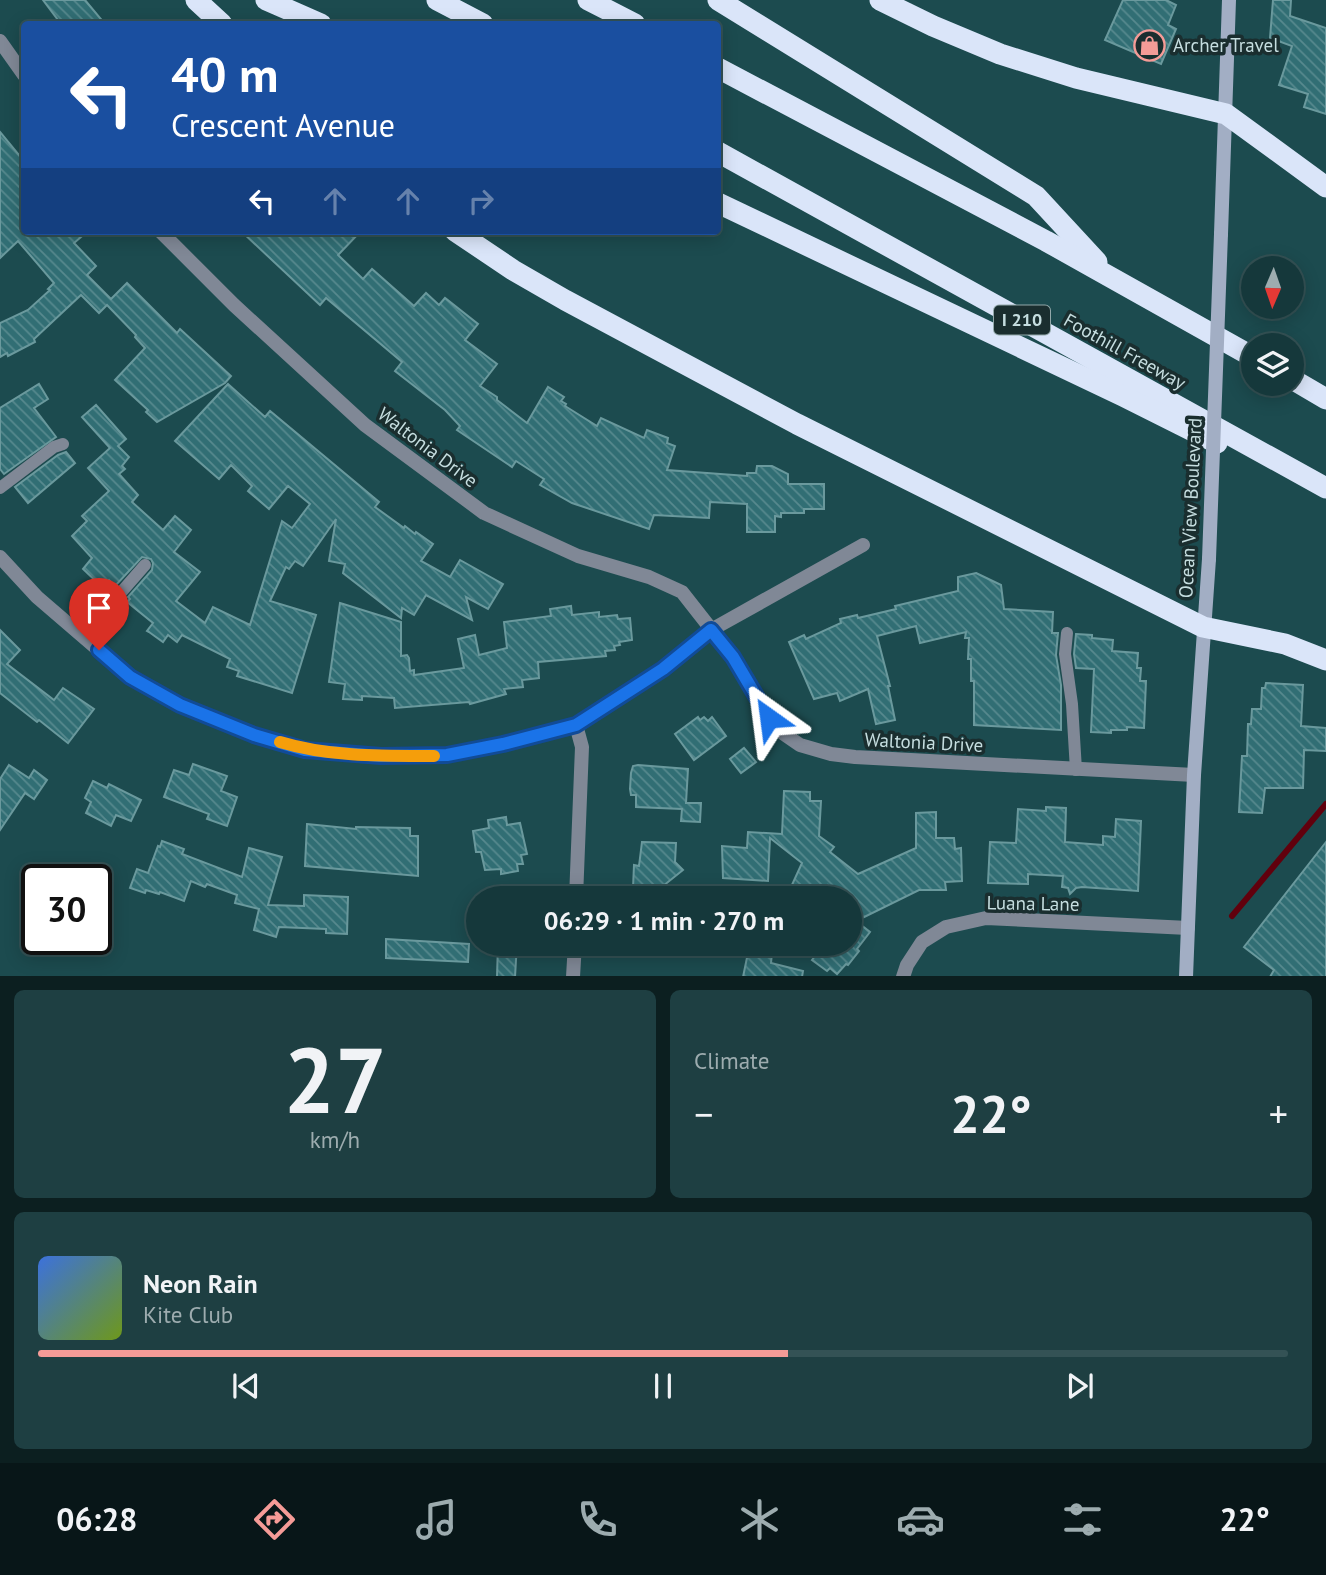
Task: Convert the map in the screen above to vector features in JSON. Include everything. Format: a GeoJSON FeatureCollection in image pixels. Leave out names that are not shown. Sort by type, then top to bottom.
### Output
{"type":"FeatureCollection","features":[{"type":"Feature","properties":{"kind":"highway"},"geometry":{"type":"LineString","coordinates":[[196,0],[219,21]]}},
{"type":"Feature","properties":{"kind":"highway"},"geometry":{"type":"LineString","coordinates":[[266,0],[314,21]]}},
{"type":"Feature","properties":{"kind":"highway"},"geometry":{"type":"LineString","coordinates":[[437,0],[477,21]]}},
{"type":"Feature","properties":{"kind":"highway"},"geometry":{"type":"LineString","coordinates":[[588,0],[629,21]]}},
{"type":"Feature","properties":{"kind":"highway"},"geometry":{"type":"LineString","coordinates":[[718,0],[1035,196],[1111,277]]}},
{"type":"Feature","properties":{"kind":"highway"},"geometry":{"type":"LineString","coordinates":[[880,0],[1000,54],[1076,78],[1226,114],[1326,187]]}},
{"type":"Feature","properties":{"kind":"highway"},"geometry":{"type":"LineString","coordinates":[[721,70],[1111,277],[1241,350]]}},
{"type":"Feature","properties":{"kind":"highway","name":"Foothill Freeway"},"geometry":{"type":"LineString","coordinates":[[721,154],[1326,488]]}},
{"type":"Feature","properties":{"kind":"highway"},"geometry":{"type":"LineString","coordinates":[[721,204],[1123,396],[1326,499]]}},
{"type":"Feature","properties":{"kind":"highway"},"geometry":{"type":"LineString","coordinates":[[461,235],[513,270],[565,300],[797,424],[1203,627],[1285,644],[1326,660]]}},
{"type":"Feature","properties":{"kind":"highway"},"geometry":{"type":"LineString","coordinates":[[1304,386],[1326,399]]}},
{"type":"Feature","properties":{"kind":"main road","name":"Ocean View Boulevard"},"geometry":{"type":"LineString","coordinates":[[1186,976],[1194,775],[1209,559],[1229,0]]}},
{"type":"Feature","properties":{"kind":"street"},"geometry":{"type":"LineString","coordinates":[[0,41],[21,71]]}},
{"type":"Feature","properties":{"kind":"street","name":"Waltonia Drive"},"geometry":{"type":"LineString","coordinates":[[164,235],[365,425],[484,513],[578,556],[649,577],[682,592],[733,657],[769,718],[783,734],[800,745],[831,754],[855,757],[1194,775]]}},
{"type":"Feature","properties":{"kind":"street"},"geometry":{"type":"LineString","coordinates":[[0,557],[37,597],[130,677],[180,705],[254,735],[305,750],[381,756],[447,755],[576,725],[663,669],[711,630],[863,545]]}},
{"type":"Feature","properties":{"kind":"street"},"geometry":{"type":"LineString","coordinates":[[576,725],[582,747],[576,886]]}},
{"type":"Feature","properties":{"kind":"street","name":"Luana Lane"},"geometry":{"type":"LineString","coordinates":[[903,976],[922,942],[946,927],[986,918],[1188,928]]}},
{"type":"Feature","properties":{"kind":"street"},"geometry":{"type":"LineString","coordinates":[[573,976],[574,956]]}},
{"type":"Feature","properties":{"kind":"lane"},"geometry":{"type":"LineString","coordinates":[[0,488],[54,447],[62,444]]}},
{"type":"Feature","properties":{"kind":"lane"},"geometry":{"type":"LineString","coordinates":[[83,636],[145,565]]}},
{"type":"Feature","properties":{"kind":"lane"},"geometry":{"type":"LineString","coordinates":[[1067,633],[1065,654],[1072,704],[1076,770]]}},
{"type":"Feature","properties":{"kind":"building"},"geometry":{"type":"Polygon","coordinates":[[[43,0],[85,0],[102,21],[59,21],[43,0]]]}},
{"type":"Feature","properties":{"kind":"building"},"geometry":{"type":"Polygon","coordinates":[[[1123,0],[1166,0],[1176,5],[1168,25],[1176,29],[1161,64],[1105,40],[1123,0]]]}},
{"type":"Feature","properties":{"kind":"building"},"geometry":{"type":"Polygon","coordinates":[[[1273,0],[1291,0],[1290,16],[1326,28],[1326,114],[1304,107],[1308,94],[1279,85],[1292,46],[1270,38],[1273,0]]]}},
{"type":"Feature","properties":{"kind":"building"},"geometry":{"type":"Polygon","coordinates":[[[0,132],[21,157],[21,235],[83,235],[74,243],[96,266],[87,275],[111,299],[127,283],[177,333],[180,329],[231,376],[225,383],[157,422],[146,412],[148,410],[115,380],[145,348],[107,305],[99,313],[81,295],[34,339],[35,342],[8,356],[7,353],[0,357],[0,323],[28,310],[54,283],[18,241],[0,258],[0,132]]]}},
{"type":"Feature","properties":{"kind":"building"},"geometry":{"type":"Polygon","coordinates":[[[245,235],[357,235],[338,255],[363,279],[372,269],[414,306],[426,293],[439,305],[445,298],[478,324],[465,340],[497,364],[480,386],[527,423],[548,387],[564,397],[561,401],[565,406],[597,426],[601,418],[644,438],[647,430],[668,438],[667,443],[675,446],[667,470],[747,476],[747,473],[756,473],[757,466],[772,466],[788,474],[788,484],[824,484],[824,509],[804,509],[804,513],[781,513],[781,517],[775,516],[775,532],[747,532],[747,504],[710,502],[709,518],[654,515],[649,529],[572,503],[540,485],[544,479],[516,461],[512,467],[457,430],[460,426],[445,410],[395,371],[402,362],[326,298],[320,305],[245,235]]]}},
{"type":"Feature","properties":{"kind":"building"},"geometry":{"type":"Polygon","coordinates":[[[39,384],[48,399],[34,408],[56,437],[4,474],[0,469],[0,408],[39,384]]]}},
{"type":"Feature","properties":{"kind":"building"},"geometry":{"type":"Polygon","coordinates":[[[228,384],[265,417],[270,411],[379,502],[375,507],[404,528],[405,526],[415,534],[416,532],[433,544],[421,561],[450,577],[460,560],[503,584],[488,609],[466,597],[472,620],[426,595],[414,615],[402,608],[401,618],[343,573],[345,564],[329,561],[336,519],[303,566],[295,561],[289,569],[286,567],[270,601],[316,615],[292,693],[237,676],[239,671],[227,667],[230,659],[182,635],[177,642],[168,635],[163,642],[147,631],[153,623],[127,602],[130,599],[128,597],[152,570],[151,559],[142,557],[115,586],[109,580],[102,587],[83,569],[92,558],[72,536],[87,521],[82,516],[109,491],[88,468],[110,448],[82,417],[96,405],[126,439],[118,446],[129,457],[122,466],[125,469],[119,474],[138,495],[132,502],[163,530],[175,516],[191,530],[174,552],[200,572],[176,601],[205,623],[213,607],[250,625],[282,521],[292,528],[310,504],[288,486],[269,509],[248,491],[252,486],[231,465],[219,479],[175,441],[228,384]]]}},
{"type":"Feature","properties":{"kind":"building"},"geometry":{"type":"Polygon","coordinates":[[[66,452],[75,463],[28,503],[15,487],[66,452]]]}},
{"type":"Feature","properties":{"kind":"building"},"geometry":{"type":"Polygon","coordinates":[[[976,573],[1001,585],[1004,609],[1053,612],[1052,633],[1058,633],[1056,655],[1061,685],[1061,730],[974,725],[974,681],[971,681],[969,638],[965,638],[966,632],[920,643],[916,626],[877,636],[890,686],[895,720],[876,724],[868,689],[840,701],[837,693],[814,699],[789,642],[804,635],[806,639],[841,623],[840,619],[857,615],[858,618],[896,609],[895,606],[958,591],[958,577],[976,573]]]}},
{"type":"Feature","properties":{"kind":"building"},"geometry":{"type":"Polygon","coordinates":[[[340,603],[401,622],[401,656],[407,655],[410,671],[414,670],[414,675],[464,668],[458,639],[475,635],[479,655],[507,648],[504,622],[551,616],[550,609],[571,606],[572,615],[599,612],[599,617],[617,615],[618,619],[630,618],[632,640],[619,642],[620,645],[614,646],[615,650],[605,651],[606,656],[538,662],[539,678],[522,680],[523,687],[504,689],[506,694],[470,704],[395,708],[394,698],[362,696],[362,700],[343,699],[345,684],[329,682],[340,603]]]}},
{"type":"Feature","properties":{"kind":"building"},"geometry":{"type":"Polygon","coordinates":[[[0,630],[20,650],[7,664],[54,700],[63,688],[94,709],[68,743],[0,693],[0,630]]]}},
{"type":"Feature","properties":{"kind":"building"},"geometry":{"type":"Polygon","coordinates":[[[1076,634],[1113,640],[1112,651],[1138,653],[1140,681],[1146,681],[1144,728],[1127,727],[1127,730],[1111,730],[1111,733],[1091,732],[1094,669],[1076,668],[1076,634]]]}},
{"type":"Feature","properties":{"kind":"building"},"geometry":{"type":"Polygon","coordinates":[[[1266,683],[1303,685],[1301,726],[1326,728],[1326,751],[1304,750],[1303,788],[1265,788],[1262,813],[1239,812],[1242,756],[1247,756],[1248,724],[1251,724],[1252,709],[1261,709],[1262,688],[1265,688],[1266,683]]]}},
{"type":"Feature","properties":{"kind":"building"},"geometry":{"type":"Polygon","coordinates":[[[698,717],[700,720],[704,717],[708,721],[712,717],[726,736],[694,760],[675,734],[698,717]]]}},
{"type":"Feature","properties":{"kind":"building"},"geometry":{"type":"Polygon","coordinates":[[[744,748],[756,762],[741,773],[730,759],[744,748]]]}},
{"type":"Feature","properties":{"kind":"building"},"geometry":{"type":"Polygon","coordinates":[[[193,764],[227,776],[221,791],[237,797],[227,826],[207,819],[209,814],[164,797],[174,770],[189,775],[193,764]]]}},
{"type":"Feature","properties":{"kind":"building"},"geometry":{"type":"Polygon","coordinates":[[[9,765],[29,778],[34,770],[47,780],[34,799],[25,793],[0,830],[0,779],[9,765]]]}},
{"type":"Feature","properties":{"kind":"building"},"geometry":{"type":"Polygon","coordinates":[[[633,766],[688,769],[686,803],[701,803],[700,822],[681,821],[682,809],[636,807],[636,795],[631,795],[630,789],[633,766]]]}},
{"type":"Feature","properties":{"kind":"building"},"geometry":{"type":"Polygon","coordinates":[[[93,781],[107,788],[109,784],[141,800],[131,821],[116,815],[111,826],[86,813],[91,802],[85,798],[93,781]]]}},
{"type":"Feature","properties":{"kind":"building"},"geometry":{"type":"Polygon","coordinates":[[[784,791],[810,792],[810,801],[821,801],[819,836],[834,847],[830,852],[858,874],[916,848],[916,813],[936,812],[936,838],[954,838],[955,849],[961,848],[962,881],[945,882],[946,890],[919,890],[862,918],[862,886],[791,886],[802,863],[770,838],[768,881],[723,878],[722,846],[747,848],[748,832],[782,834],[784,791]]]}},
{"type":"Feature","properties":{"kind":"building"},"geometry":{"type":"Polygon","coordinates":[[[1046,807],[1066,808],[1065,842],[1103,845],[1103,836],[1115,837],[1116,819],[1141,821],[1138,891],[1082,887],[1076,888],[1070,894],[1068,888],[1062,887],[1063,876],[1028,874],[1028,884],[988,883],[990,842],[1016,843],[1018,809],[1046,811],[1046,807]]]}},
{"type":"Feature","properties":{"kind":"building"},"geometry":{"type":"Polygon","coordinates":[[[506,817],[507,825],[520,823],[527,854],[521,855],[523,864],[517,864],[518,871],[501,874],[501,869],[485,870],[481,852],[476,852],[473,831],[489,828],[488,820],[506,817]]]}},
{"type":"Feature","properties":{"kind":"building"},"geometry":{"type":"Polygon","coordinates":[[[307,824],[356,829],[410,828],[410,836],[418,836],[418,876],[305,866],[307,824]]]}},
{"type":"Feature","properties":{"kind":"building"},"geometry":{"type":"Polygon","coordinates":[[[162,841],[184,849],[182,854],[242,877],[249,848],[282,857],[268,905],[304,906],[304,895],[348,897],[347,934],[326,933],[326,929],[279,927],[276,937],[254,930],[259,909],[235,903],[237,895],[207,884],[205,887],[191,881],[184,901],[160,892],[159,894],[146,890],[145,893],[130,888],[137,869],[148,873],[162,841]]]}},
{"type":"Feature","properties":{"kind":"building"},"geometry":{"type":"Polygon","coordinates":[[[642,842],[676,843],[675,862],[683,870],[663,886],[633,886],[634,865],[639,866],[642,842]]]}},
{"type":"Feature","properties":{"kind":"building"},"geometry":{"type":"Polygon","coordinates":[[[1326,842],[1326,976],[1271,976],[1274,970],[1244,947],[1326,842]]]}},
{"type":"Feature","properties":{"kind":"building"},"geometry":{"type":"Polygon","coordinates":[[[862,926],[870,932],[862,942],[862,926]]]}},
{"type":"Feature","properties":{"kind":"building"},"geometry":{"type":"Polygon","coordinates":[[[386,939],[466,944],[466,956],[468,956],[468,962],[386,958],[386,939]]]}},
{"type":"Feature","properties":{"kind":"building"},"geometry":{"type":"Polygon","coordinates":[[[498,956],[516,956],[515,976],[497,976],[498,956]]]}},
{"type":"Feature","properties":{"kind":"building"},"geometry":{"type":"Polygon","coordinates":[[[747,956],[772,956],[771,963],[803,971],[802,976],[743,976],[747,956]]]}},
{"type":"Feature","properties":{"kind":"building"},"geometry":{"type":"Polygon","coordinates":[[[815,956],[855,956],[837,974],[830,968],[827,971],[812,960],[815,956]]]}},
{"type":"Feature","properties":{"kind":"waterway"},"geometry":{"type":"LineString","coordinates":[[1232,916],[1326,804]]}},
{"type":"Feature","properties":{"kind":"slow traffic"},"geometry":{"type":"LineString","coordinates":[[280,742],[305,750],[381,756],[434,756]]}},
{"type":"Feature","properties":{"kind":"place","name":"Archer Travel"},"geometry":{"type":"Point","coordinates":[1150,45]}},
{"type":"Feature","properties":{"kind":"route"},"geometry":{"type":"LineString","coordinates":[[99,650],[130,677],[180,705],[254,735],[305,750],[381,756],[447,755],[576,725],[663,669],[711,630],[733,657],[769,718]]}}]}
